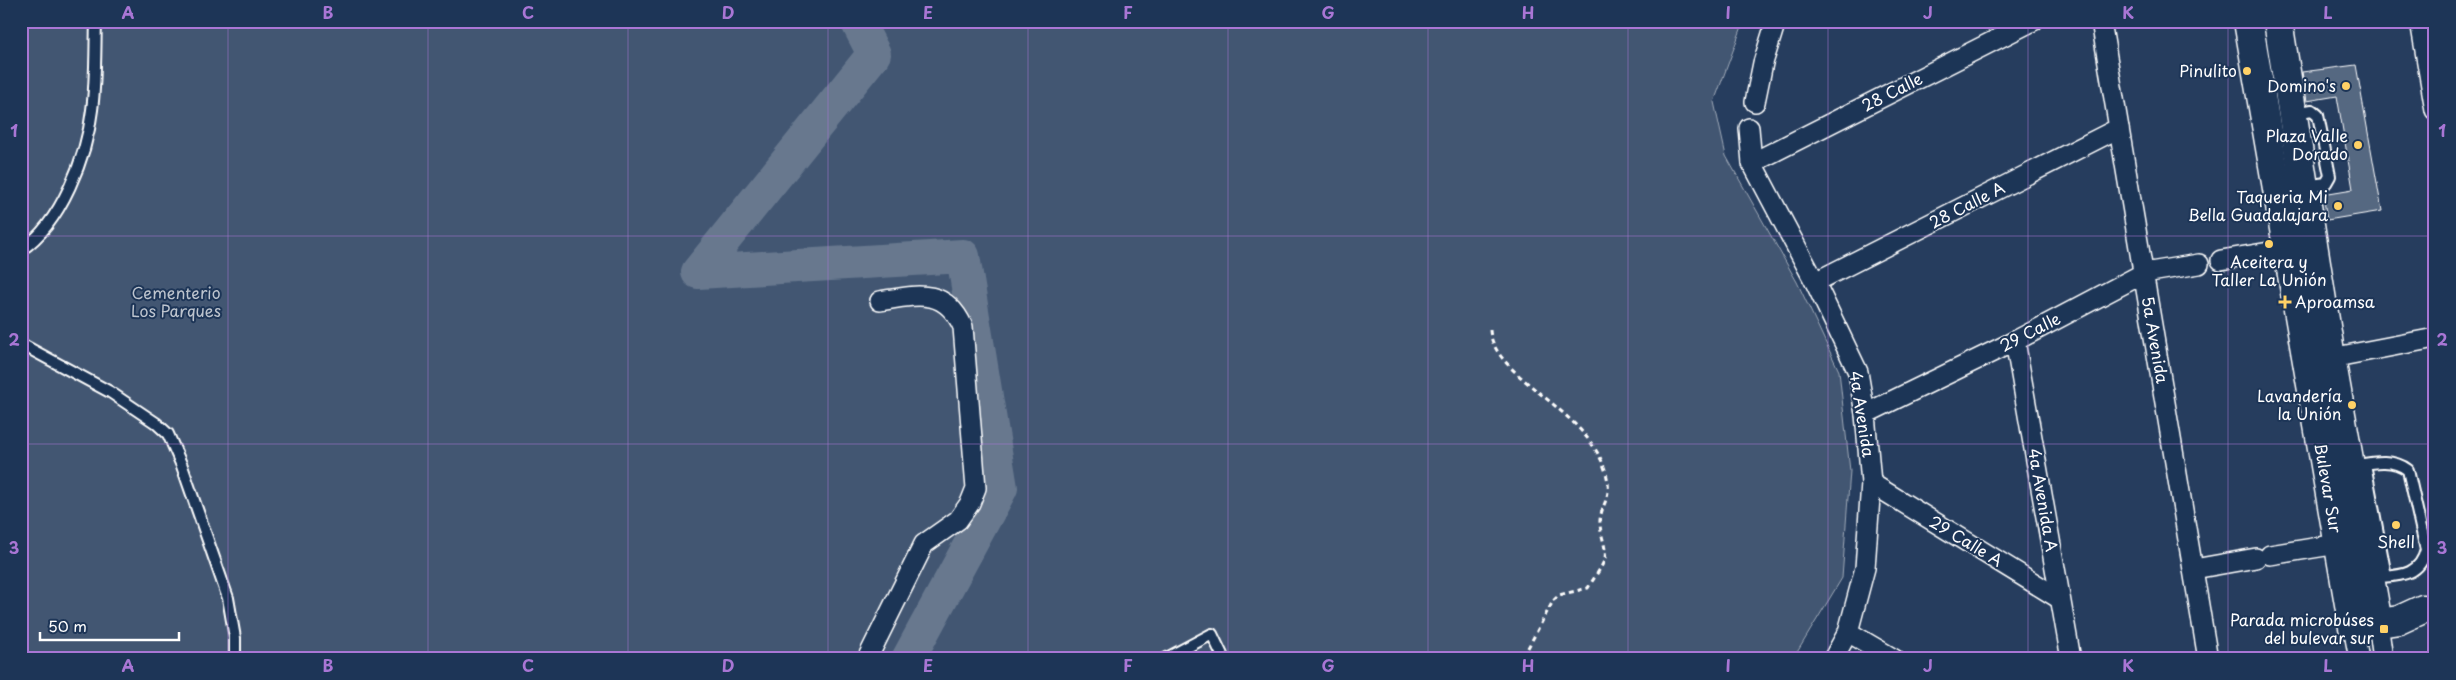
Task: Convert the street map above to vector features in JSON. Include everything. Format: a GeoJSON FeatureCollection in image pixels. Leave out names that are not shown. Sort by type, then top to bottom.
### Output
{"type":"FeatureCollection","features":[{"type":"Feature","properties":{"kind":"main road","name":"Bulevar Sur"},"geometry":{"type":"LineString","coordinates":[[2248,21],[2338,544],[2369,587]]}},
{"type":"Feature","properties":{"kind":"main road","name":"Bulevar Sur"},"geometry":{"type":"LineString","coordinates":[[2278,21],[2331,358],[2358,465],[2369,587],[2366,625]]}},
{"type":"Feature","properties":{"kind":"main road"},"geometry":{"type":"LineString","coordinates":[[2369,587],[2429,611]]}},
{"type":"Feature","properties":{"kind":"main road"},"geometry":{"type":"LineString","coordinates":[[2366,625],[2399,620],[2429,611]]}},
{"type":"Feature","properties":{"kind":"street"},"geometry":{"type":"LineString","coordinates":[[1755,102],[1763,63],[1776,21]]}},
{"type":"Feature","properties":{"kind":"street","name":"28 Calle"},"geometry":{"type":"LineString","coordinates":[[1752,163],[2032,21]]}},
{"type":"Feature","properties":{"kind":"street","name":"5a Avenida"},"geometry":{"type":"LineString","coordinates":[[2101,21],[2208,659]]}},
{"type":"Feature","properties":{"kind":"street"},"geometry":{"type":"LineString","coordinates":[[2420,21],[2435,110]]}},
{"type":"Feature","properties":{"kind":"street","name":"4a Avenida"},"geometry":{"type":"LineString","coordinates":[[1750,128],[1752,163],[1815,282],[1858,372],[1865,414],[1871,483],[1865,568],[1848,632],[1833,659]]}},
{"type":"Feature","properties":{"kind":"street","name":"28 Calle A"},"geometry":{"type":"LineString","coordinates":[[1815,282],[2119,128]]}},
{"type":"Feature","properties":{"kind":"street"},"geometry":{"type":"LineString","coordinates":[[2221,260],[2287,249]]}},
{"type":"Feature","properties":{"kind":"street","name":"29 Calle"},"geometry":{"type":"LineString","coordinates":[[1865,414],[2015,341],[2144,273],[2199,264]]}},
{"type":"Feature","properties":{"kind":"street"},"geometry":{"type":"LineString","coordinates":[[867,659],[924,544],[958,520],[970,503],[976,488],[962,326],[956,311],[939,299],[919,294],[880,301]]}},
{"type":"Feature","properties":{"kind":"street"},"geometry":{"type":"LineString","coordinates":[[2331,358],[2435,338]]}},
{"type":"Feature","properties":{"kind":"street","name":"4a Avenida A"},"geometry":{"type":"LineString","coordinates":[[2015,341],[2071,659]]}},
{"type":"Feature","properties":{"kind":"street","name":"29 Calle A"},"geometry":{"type":"LineString","coordinates":[[1871,483],[2060,598]]}},
{"type":"Feature","properties":{"kind":"street"},"geometry":{"type":"LineString","coordinates":[[2194,569],[2338,544]]}},
{"type":"Feature","properties":{"kind":"street","name":"Bulevar Sur"},"geometry":{"type":"LineString","coordinates":[[2359,659],[2366,625]]}},
{"type":"Feature","properties":{"kind":"street","name":"Bulevar Sur"},"geometry":{"type":"LineString","coordinates":[[2366,625],[2383,659]]}},
{"type":"Feature","properties":{"kind":"street"},"geometry":{"type":"LineString","coordinates":[[1848,632],[1894,659]]}},
{"type":"Feature","properties":{"kind":"lane"},"geometry":{"type":"LineString","coordinates":[[21,250],[48,225],[69,189],[83,150],[92,111],[96,21]]}},
{"type":"Feature","properties":{"kind":"lane"},"geometry":{"type":"LineString","coordinates":[[21,344],[110,392],[156,423],[168,434],[182,466],[228,598],[235,638],[235,659]]}},
{"type":"Feature","properties":{"kind":"lane"},"geometry":{"type":"LineString","coordinates":[[2358,465],[2381,462],[2400,464],[2408,470],[2426,550],[2423,562],[2410,573],[2369,587]]}},
{"type":"Feature","properties":{"kind":"lane"},"geometry":{"type":"LineString","coordinates":[[1165,659],[1212,634],[1224,659]]}},
{"type":"Feature","properties":{"kind":"path"},"geometry":{"type":"LineString","coordinates":[[1490,330],[1491,338],[1502,358],[1583,431],[1596,447],[1608,483],[1608,499],[1600,519],[1605,557],[1588,588],[1559,595],[1553,601],[1522,659]]}},
{"type":"Feature","properties":{"kind":"green space","name":"Cementerio Los Parques"},"geometry":{"type":"Polygon","coordinates":[[[21,21],[1744,21],[1714,102],[1726,156],[1797,282],[1839,371],[1850,471],[1842,578],[1793,659],[21,659],[21,21]]]}},
{"type":"Feature","properties":{"kind":"building","name":"Plaza Valle Dorado"},"geometry":{"type":"Polygon","coordinates":[[[2356,65],[2382,211],[2327,220],[2323,194],[2353,189],[2337,96],[2307,101],[2302,72],[2356,65]]]}},
{"type":"Feature","properties":{"kind":"waterway"},"geometry":{"type":"LineString","coordinates":[[857,21],[874,54],[698,272],[963,256],[1001,488],[908,659]]}},
{"type":"Feature","properties":{"kind":"place","name":"Pinulito"},"geometry":{"type":"Point","coordinates":[2247,71]}},
{"type":"Feature","properties":{"kind":"place","name":"Domino's"},"geometry":{"type":"Point","coordinates":[2346,86]}},
{"type":"Feature","properties":{"kind":"place","name":"Plaza Valle Dorado"},"geometry":{"type":"Point","coordinates":[2358,145]}},
{"type":"Feature","properties":{"kind":"place","name":"Taqueria Mi Bella Guadalajara"},"geometry":{"type":"Point","coordinates":[2338,206]}},
{"type":"Feature","properties":{"kind":"place","name":"Aceitera y Taller La Unión"},"geometry":{"type":"Point","coordinates":[2269,244]}},
{"type":"Feature","properties":{"kind":"place","name":"Aproamsa"},"geometry":{"type":"Point","coordinates":[2285,302]}},
{"type":"Feature","properties":{"kind":"place","name":"Lavandería la Unión"},"geometry":{"type":"Point","coordinates":[2352,405]}},
{"type":"Feature","properties":{"kind":"place","name":"Shell"},"geometry":{"type":"Point","coordinates":[2396,525]}},
{"type":"Feature","properties":{"kind":"place","name":"Parada microbúses del bulevar sur"},"geometry":{"type":"Point","coordinates":[2384,629]}}]}
